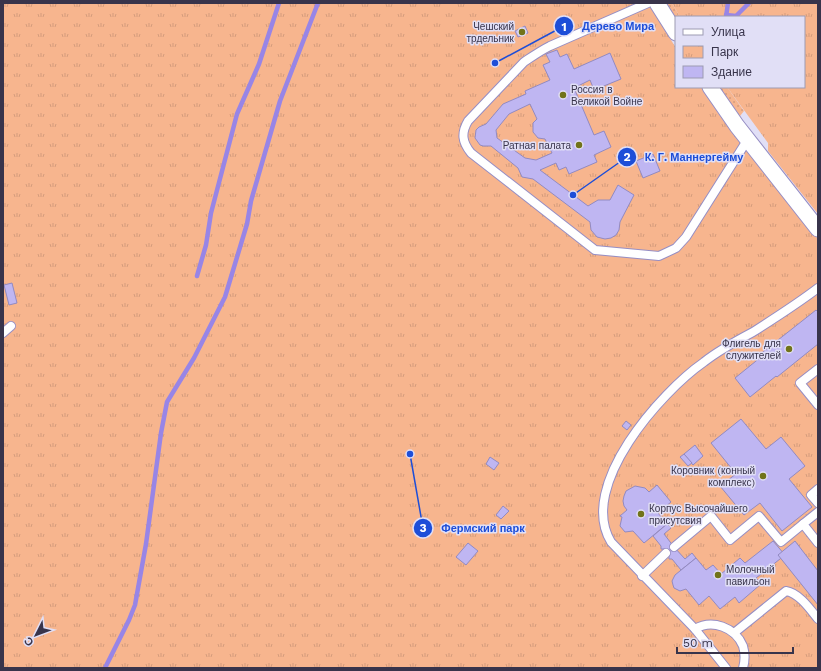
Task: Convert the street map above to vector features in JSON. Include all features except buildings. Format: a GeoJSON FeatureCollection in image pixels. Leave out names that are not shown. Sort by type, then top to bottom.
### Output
{"type":"FeatureCollection","features":[{"type":"Feature","properties":{"kind":"street"},"geometry":{"type":"LineString","coordinates":[[657,3],[675,31]]}},
{"type":"Feature","properties":{"kind":"street"},"geometry":{"type":"LineString","coordinates":[[711,88],[748,139],[818,229]]}},
{"type":"Feature","properties":{"kind":"lane"},"geometry":{"type":"LineString","coordinates":[[648,3],[539,51],[531,57],[468,121],[463,134],[463,140],[466,147],[471,153],[595,250],[659,256],[676,248],[686,237],[748,139]]}},
{"type":"Feature","properties":{"kind":"lane"},"geometry":{"type":"LineString","coordinates":[[726,668],[695,629],[610,542],[604,529],[602,519],[603,506],[609,479],[614,466],[628,443],[652,411],[703,362],[781,314],[818,288]]}},
{"type":"Feature","properties":{"kind":"lane"},"geometry":{"type":"LineString","coordinates":[[3,333],[12,326]]}},
{"type":"Feature","properties":{"kind":"lane"},"geometry":{"type":"LineString","coordinates":[[818,369],[800,383],[818,405]]}},
{"type":"Feature","properties":{"kind":"lane"},"geometry":{"type":"LineString","coordinates":[[818,489],[811,495],[818,503]]}},
{"type":"Feature","properties":{"kind":"lane"},"geometry":{"type":"LineString","coordinates":[[674,547],[711,516],[730,540],[759,516],[781,542],[818,512]]}},
{"type":"Feature","properties":{"kind":"lane"},"geometry":{"type":"LineString","coordinates":[[803,524],[818,543]]}},
{"type":"Feature","properties":{"kind":"lane"},"geometry":{"type":"LineString","coordinates":[[642,576],[666,553]]}},
{"type":"Feature","properties":{"kind":"lane"},"geometry":{"type":"LineString","coordinates":[[734,633],[786,591],[796,595],[817,615]]}},
{"type":"Feature","properties":{"kind":"lane"},"geometry":{"type":"LineString","coordinates":[[695,629],[700,626],[714,624],[734,633],[742,646],[744,653],[743,668]]}},
{"type":"Feature","properties":{"kind":"green space"},"geometry":{"type":"Polygon","coordinates":[[[3,3],[648,3],[675,46],[675,88],[703,88],[718,113],[818,239],[818,668],[3,668],[3,3]]]}},
{"type":"Feature","properties":{"kind":"green space"},"geometry":{"type":"Polygon","coordinates":[[[666,3],[672,3],[679,16],[675,16],[675,18],[666,3]]]}},
{"type":"Feature","properties":{"kind":"green space"},"geometry":{"type":"Polygon","coordinates":[[[672,3],[818,3],[818,214],[768,151],[768,143],[728,88],[805,88],[805,16],[679,16],[672,3]]]}},
{"type":"Feature","properties":{"kind":"green space"},"geometry":{"type":"Polygon","coordinates":[[[719,88],[728,88],[744,111],[740,116],[719,88]]]}},
{"type":"Feature","properties":{"kind":"waterway"},"geometry":{"type":"LineString","coordinates":[[197,276],[206,245],[211,213],[237,114],[259,64],[279,3]]}},
{"type":"Feature","properties":{"kind":"waterway"},"geometry":{"type":"LineString","coordinates":[[105,668],[135,605],[146,544],[161,433],[167,402],[194,358],[225,297],[247,224],[251,201],[280,101],[318,3]]}},
{"type":"Feature","properties":{"kind":"waterway"},"geometry":{"type":"LineString","coordinates":[[726,16],[728,3]]}},
{"type":"Feature","properties":{"kind":"waterway"},"geometry":{"type":"LineString","coordinates":[[726,15],[736,16],[749,3]]}},
{"type":"Feature","properties":{"kind":"place","name":"Чешский трдельник"},"geometry":{"type":"Point","coordinates":[522,32]}},
{"type":"Feature","properties":{"kind":"place","name":"Дерево Мира"},"geometry":{"type":"Point","coordinates":[495,63]}},
{"type":"Feature","properties":{"kind":"place","name":"Россия в Великой Войне"},"geometry":{"type":"Point","coordinates":[563,95]}},
{"type":"Feature","properties":{"kind":"place","name":"Ратная палата"},"geometry":{"type":"Point","coordinates":[579,145]}},
{"type":"Feature","properties":{"kind":"place","name":"К. Г. Маннергейму"},"geometry":{"type":"Point","coordinates":[573,195]}},
{"type":"Feature","properties":{"kind":"place","name":"Флигель для служителей"},"geometry":{"type":"Point","coordinates":[789,349]}},
{"type":"Feature","properties":{"kind":"place","name":"Фермский парк"},"geometry":{"type":"Point","coordinates":[410,454]}},
{"type":"Feature","properties":{"kind":"place","name":"Коровник (конный комплекс)"},"geometry":{"type":"Point","coordinates":[763,476]}},
{"type":"Feature","properties":{"kind":"place","name":"Корпус Высочайшего присутсвия"},"geometry":{"type":"Point","coordinates":[641,514]}},
{"type":"Feature","properties":{"kind":"place","name":"Молочный павильон"},"geometry":{"type":"Point","coordinates":[718,575]}}]}
